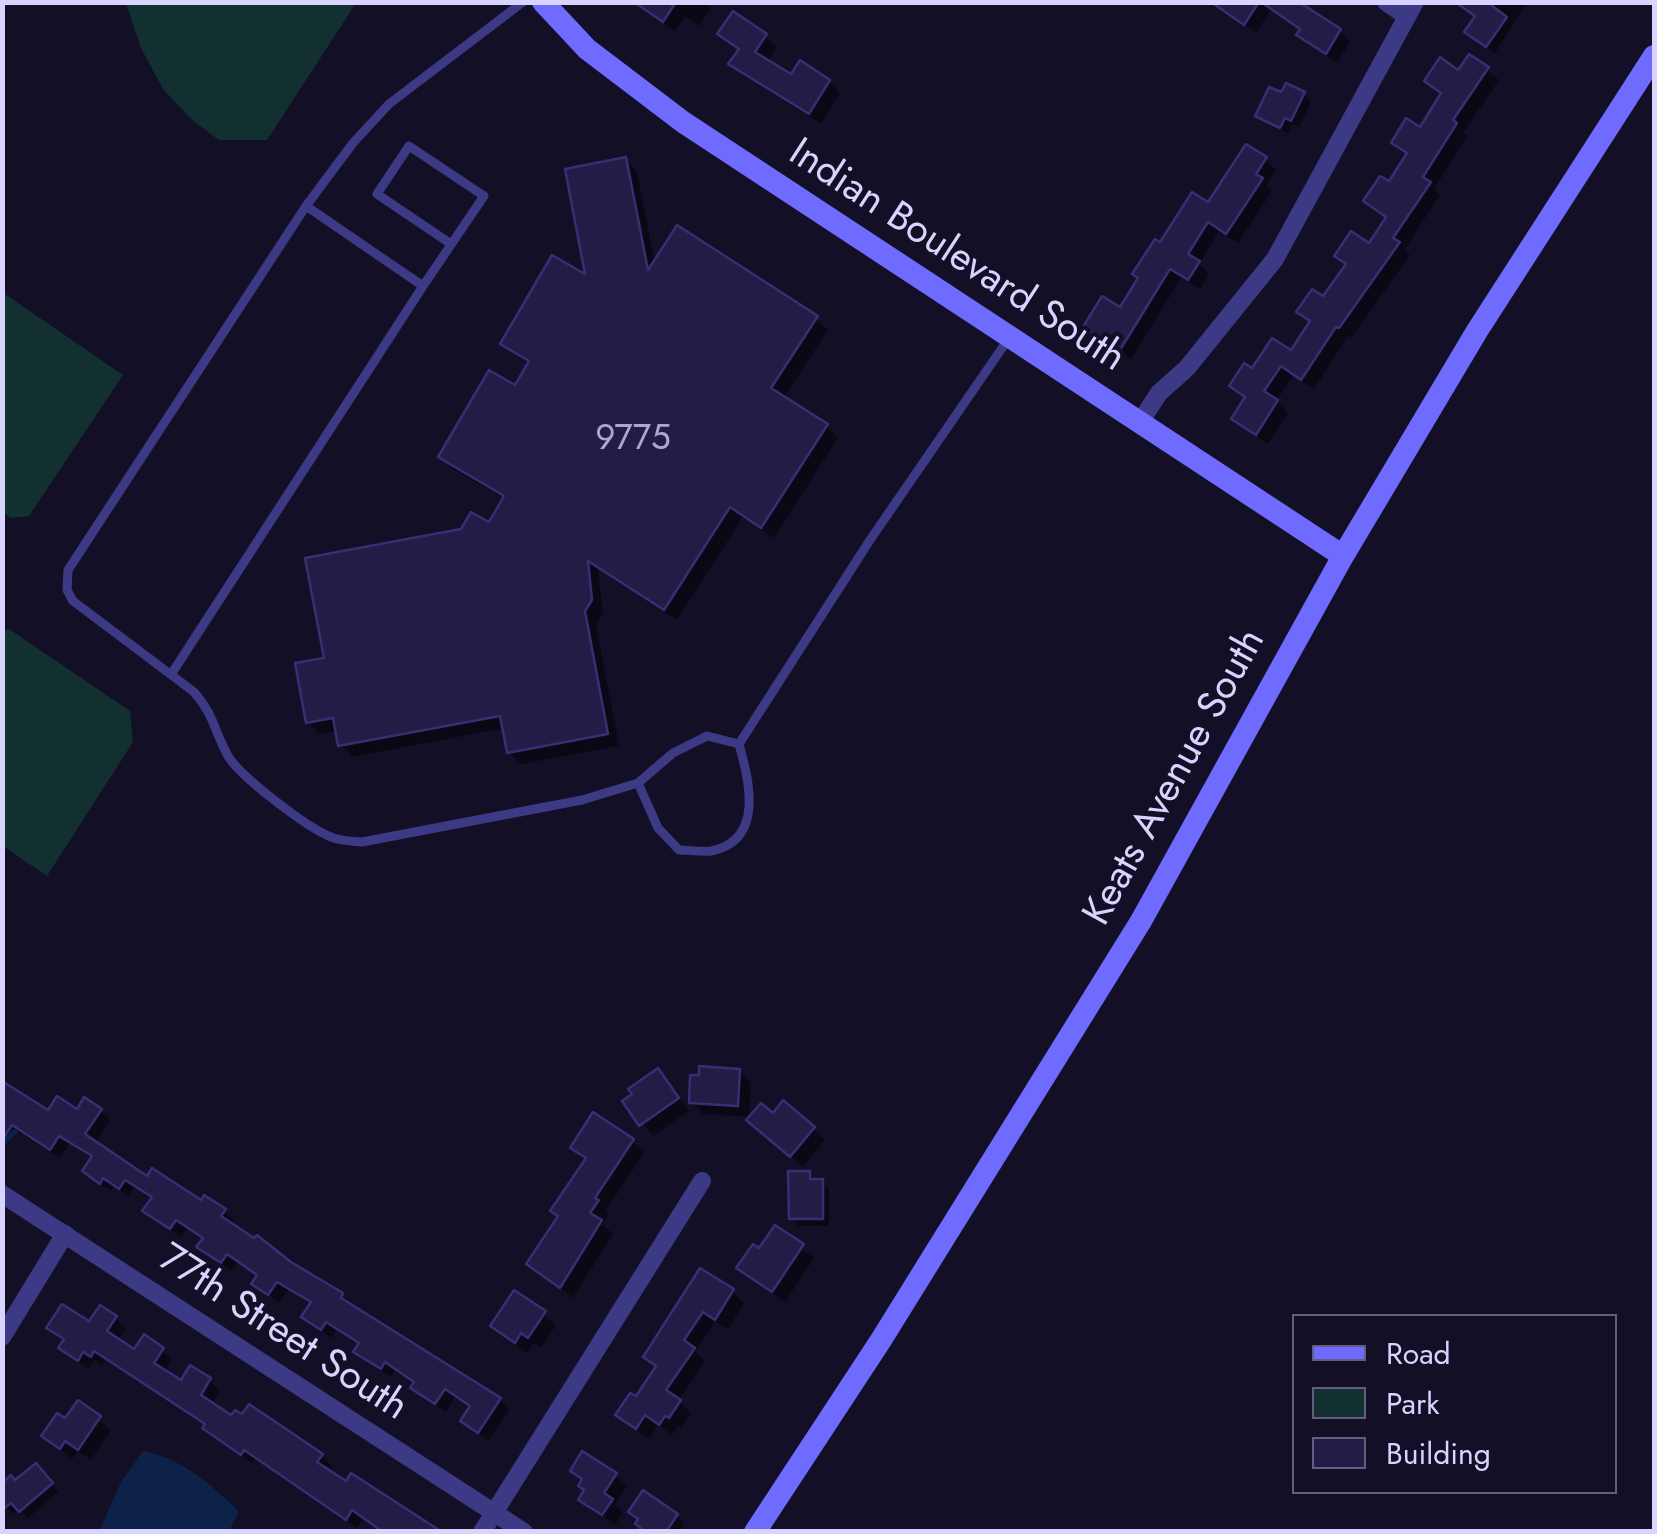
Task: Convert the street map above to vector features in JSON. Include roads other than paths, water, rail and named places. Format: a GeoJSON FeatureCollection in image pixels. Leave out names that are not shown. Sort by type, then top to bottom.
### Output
{"type":"FeatureCollection","features":[{"type":"Feature","properties":{"kind":"main road","name":"Indian Boulevard South"},"geometry":{"type":"LineString","coordinates":[[543,2],[587,50],[682,122],[1343,556]]}},
{"type":"Feature","properties":{"kind":"main road","name":"Keats Avenue South"},"geometry":{"type":"LineString","coordinates":[[755,1532],[881,1340],[1141,921],[1343,556],[1477,331],[1654,56]]}},
{"type":"Feature","properties":{"kind":"street"},"geometry":{"type":"LineString","coordinates":[[1140,422],[1159,393],[1187,368],[1275,259],[1410,9],[1386,2]]}},
{"type":"Feature","properties":{"kind":"street"},"geometry":{"type":"LineString","coordinates":[[482,1532],[702,1181]]}},
{"type":"Feature","properties":{"kind":"street","name":"77th Street South"},"geometry":{"type":"LineString","coordinates":[[2,1194],[524,1532]]}},
{"type":"Feature","properties":{"kind":"street"},"geometry":{"type":"LineString","coordinates":[[2,1337],[65,1234]]}},
{"type":"Feature","properties":{"kind":"lane"},"geometry":{"type":"LineString","coordinates":[[524,2],[389,104],[353,143],[306,206],[68,570],[67,590],[73,601],[172,673],[206,706],[226,754],[240,773],[327,836],[339,840],[362,842],[582,800],[638,783],[672,753],[707,736],[739,744]]}},
{"type":"Feature","properties":{"kind":"lane"},"geometry":{"type":"LineString","coordinates":[[172,673],[484,196],[409,146],[377,194],[451,244]]}},
{"type":"Feature","properties":{"kind":"lane"},"geometry":{"type":"LineString","coordinates":[[306,206],[423,286]]}},
{"type":"Feature","properties":{"kind":"lane"},"geometry":{"type":"LineString","coordinates":[[638,783],[658,828],[679,850],[710,851],[730,843],[746,823],[752,804],[739,744],[870,540],[1010,336]]}},
{"type":"Feature","properties":{"kind":"water"},"geometry":{"type":"Polygon","coordinates":[[[143,1451],[183,1466],[239,1512],[229,1531],[99,1531],[121,1482],[143,1451]]]}},
{"type":"Feature","properties":{"kind":"waterway"},"geometry":{"type":"LineString","coordinates":[[2,1143],[15,1132]]}}]}
